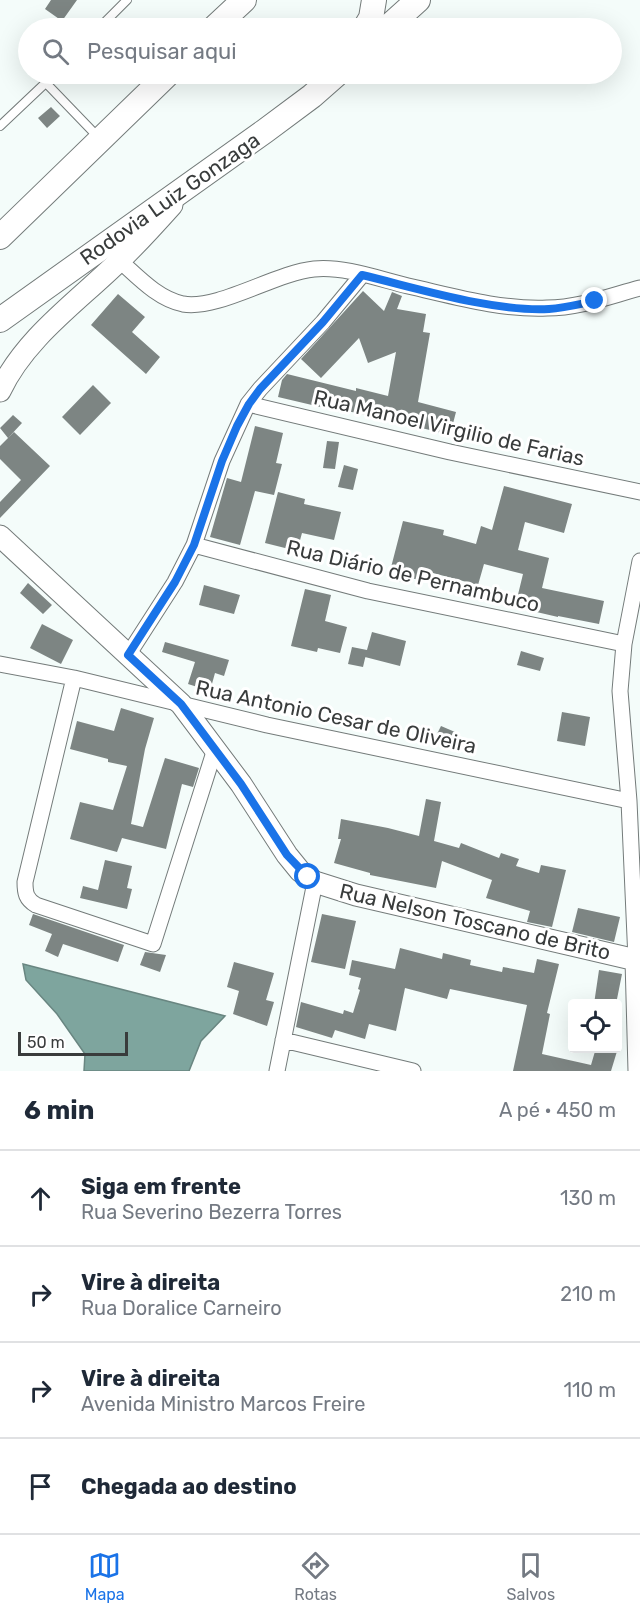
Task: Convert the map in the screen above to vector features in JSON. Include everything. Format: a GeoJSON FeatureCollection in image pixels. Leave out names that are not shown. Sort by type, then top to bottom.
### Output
{"type":"FeatureCollection","features":[{"type":"Feature","properties":{"kind":"highway"},"geometry":{"type":"LineString","coordinates":[[225,18],[244,0]]}},
{"type":"Feature","properties":{"kind":"highway"},"geometry":{"type":"LineString","coordinates":[[371,18],[374,0]]}},
{"type":"Feature","properties":{"kind":"highway"},"geometry":{"type":"LineString","coordinates":[[398,18],[418,0]]}},
{"type":"Feature","properties":{"kind":"highway"},"geometry":{"type":"LineString","coordinates":[[0,237],[158,84]]}},
{"type":"Feature","properties":{"kind":"highway"},"geometry":{"type":"LineString","coordinates":[[312,96],[322,84]]}},
{"type":"Feature","properties":{"kind":"highway","name":"Rodovia Luiz Gonzaga"},"geometry":{"type":"LineString","coordinates":[[0,320],[193,183],[326,84]]}},
{"type":"Feature","properties":{"kind":"main road"},"geometry":{"type":"LineString","coordinates":[[0,390],[34,340],[120,261],[193,183]]}},
{"type":"Feature","properties":{"kind":"main road"},"geometry":{"type":"LineString","coordinates":[[39,292],[58,297],[66,311]]}},
{"type":"Feature","properties":{"kind":"main road"},"geometry":{"type":"LineString","coordinates":[[0,536],[181,704],[241,784],[287,855],[300,871],[315,882]]}},
{"type":"Feature","properties":{"kind":"main road","name":"Rua Nelson Toscano de Brito"},"geometry":{"type":"LineString","coordinates":[[315,882],[356,895],[636,960]]}},
{"type":"Feature","properties":{"kind":"main road"},"geometry":{"type":"LineString","coordinates":[[636,960],[639,1071]]}},
{"type":"Feature","properties":{"kind":"street"},"geometry":{"type":"LineString","coordinates":[[120,261],[154,290],[173,301],[184,304],[199,304],[224,298],[274,279],[315,269],[344,271],[477,301],[520,308],[549,309],[640,288]]}},
{"type":"Feature","properties":{"kind":"street"},"geometry":{"type":"LineString","coordinates":[[128,655],[175,582],[194,545],[222,461],[249,404],[362,275]]}},
{"type":"Feature","properties":{"kind":"street","name":"Rua Manoel Virgilio de Farias"},"geometry":{"type":"LineString","coordinates":[[249,404],[450,452],[640,492]]}},
{"type":"Feature","properties":{"kind":"street","name":"Rua Diário de Pernambuco"},"geometry":{"type":"LineString","coordinates":[[194,545],[368,591],[624,644]]}},
{"type":"Feature","properties":{"kind":"street"},"geometry":{"type":"LineString","coordinates":[[636,960],[629,801],[633,767],[620,699],[624,644],[640,561]]}},
{"type":"Feature","properties":{"kind":"street","name":"Rua Antonio Cesar de Oliveira"},"geometry":{"type":"LineString","coordinates":[[0,664],[74,678],[267,725],[629,801]]}},
{"type":"Feature","properties":{"kind":"street"},"geometry":{"type":"LineString","coordinates":[[74,678],[25,882],[26,896],[30,902],[42,908],[153,944],[215,749]]}},
{"type":"Feature","properties":{"kind":"street"},"geometry":{"type":"LineString","coordinates":[[277,1071],[315,882]]}},
{"type":"Feature","properties":{"kind":"street"},"geometry":{"type":"LineString","coordinates":[[283,1040],[413,1071]]}},
{"type":"Feature","properties":{"kind":"lane"},"geometry":{"type":"LineString","coordinates":[[109,18],[127,0]]}},
{"type":"Feature","properties":{"kind":"lane"},"geometry":{"type":"LineString","coordinates":[[0,126],[44,84]]}},
{"type":"Feature","properties":{"kind":"lane"},"geometry":{"type":"LineString","coordinates":[[48,84],[100,139]]}},
{"type":"Feature","properties":{"kind":"shaded area"},"geometry":{"type":"Polygon","coordinates":[[[23,964],[225,1016],[201,1041],[189,1071],[84,1071],[85,1054],[57,1014],[26,980],[23,964]]]}},
{"type":"Feature","properties":{"kind":"building"},"geometry":{"type":"Polygon","coordinates":[[[51,0],[77,0],[64,18],[58,18],[45,9],[51,0]]]}},
{"type":"Feature","properties":{"kind":"building"},"geometry":{"type":"Polygon","coordinates":[[[51,107],[60,116],[47,128],[38,118],[51,107]]]}},
{"type":"Feature","properties":{"kind":"building"},"geometry":{"type":"Polygon","coordinates":[[[363,291],[384,311],[392,292],[402,296],[397,309],[426,314],[423,332],[430,333],[418,402],[456,412],[450,435],[278,397],[282,380],[287,374],[356,391],[356,388],[388,396],[396,352],[368,363],[359,338],[321,378],[301,359],[363,291]]]}},
{"type":"Feature","properties":{"kind":"building"},"geometry":{"type":"Polygon","coordinates":[[[118,294],[145,317],[132,332],[160,357],[146,374],[91,325],[118,294]]]}},
{"type":"Feature","properties":{"kind":"building"},"geometry":{"type":"Polygon","coordinates":[[[93,385],[111,403],[80,435],[62,417],[93,385]]]}},
{"type":"Feature","properties":{"kind":"building"},"geometry":{"type":"Polygon","coordinates":[[[13,415],[22,423],[8,438],[0,428],[13,415]]]}},
{"type":"Feature","properties":{"kind":"building"},"geometry":{"type":"Polygon","coordinates":[[[255,426],[283,433],[276,463],[282,464],[274,495],[255,491],[240,545],[210,537],[227,478],[241,482],[255,426]]]}},
{"type":"Feature","properties":{"kind":"building"},"geometry":{"type":"Polygon","coordinates":[[[14,432],[50,466],[0,518],[0,502],[21,480],[0,459],[0,446],[14,432]]]}},
{"type":"Feature","properties":{"kind":"building"},"geometry":{"type":"Polygon","coordinates":[[[327,441],[339,442],[335,469],[323,468],[327,441]]]}},
{"type":"Feature","properties":{"kind":"building"},"geometry":{"type":"Polygon","coordinates":[[[344,465],[358,469],[353,490],[338,487],[344,465]]]}},
{"type":"Feature","properties":{"kind":"building"},"geometry":{"type":"Polygon","coordinates":[[[504,486],[572,504],[564,533],[525,522],[518,550],[549,558],[542,588],[604,601],[599,624],[515,607],[523,574],[484,564],[478,585],[433,573],[431,583],[407,577],[405,583],[388,579],[403,521],[444,530],[443,535],[476,544],[481,526],[492,530],[504,486]]]}},
{"type":"Feature","properties":{"kind":"building"},"geometry":{"type":"Polygon","coordinates":[[[278,492],[305,499],[304,504],[341,512],[334,540],[302,533],[297,551],[265,543],[278,492]]]}},
{"type":"Feature","properties":{"kind":"building"},"geometry":{"type":"Polygon","coordinates":[[[28,583],[52,605],[43,614],[20,593],[28,583]]]}},
{"type":"Feature","properties":{"kind":"building"},"geometry":{"type":"Polygon","coordinates":[[[204,585],[240,595],[234,614],[199,605],[204,585]]]}},
{"type":"Feature","properties":{"kind":"building"},"geometry":{"type":"Polygon","coordinates":[[[305,589],[331,595],[325,621],[347,627],[340,653],[318,648],[317,652],[291,646],[305,589]]]}},
{"type":"Feature","properties":{"kind":"building"},"geometry":{"type":"Polygon","coordinates":[[[42,624],[73,640],[61,664],[30,648],[42,624]]]}},
{"type":"Feature","properties":{"kind":"building"},"geometry":{"type":"Polygon","coordinates":[[[372,632],[406,641],[400,666],[365,657],[372,632]]]}},
{"type":"Feature","properties":{"kind":"building"},"geometry":{"type":"Polygon","coordinates":[[[165,642],[229,660],[224,676],[215,673],[210,691],[188,684],[195,662],[162,652],[165,642]]]}},
{"type":"Feature","properties":{"kind":"building"},"geometry":{"type":"Polygon","coordinates":[[[352,647],[367,650],[363,667],[348,664],[352,647]]]}},
{"type":"Feature","properties":{"kind":"building"},"geometry":{"type":"Polygon","coordinates":[[[521,651],[544,658],[540,671],[517,665],[521,651]]]}},
{"type":"Feature","properties":{"kind":"building"},"geometry":{"type":"Polygon","coordinates":[[[121,708],[154,718],[145,749],[131,824],[143,827],[165,758],[199,768],[193,787],[182,784],[166,849],[122,838],[117,852],[70,839],[80,802],[113,810],[127,766],[70,749],[77,721],[114,731],[121,708]]]}},
{"type":"Feature","properties":{"kind":"building"},"geometry":{"type":"Polygon","coordinates":[[[562,712],[590,717],[585,746],[557,741],[562,712]]]}},
{"type":"Feature","properties":{"kind":"building"},"geometry":{"type":"Polygon","coordinates":[[[441,726],[455,732],[447,749],[433,742],[441,726]]]}},
{"type":"Feature","properties":{"kind":"building"},"geometry":{"type":"Polygon","coordinates":[[[426,799],[441,802],[434,841],[459,848],[461,843],[499,858],[501,853],[519,859],[516,866],[539,873],[541,865],[566,870],[552,927],[527,922],[530,911],[486,898],[492,880],[442,861],[436,888],[370,875],[370,873],[334,863],[341,839],[338,839],[341,819],[419,836],[426,799]]]}},
{"type":"Feature","properties":{"kind":"building"},"geometry":{"type":"Polygon","coordinates":[[[105,860],[132,866],[127,888],[132,889],[127,909],[80,898],[83,886],[98,890],[105,860]]]}},
{"type":"Feature","properties":{"kind":"building"},"geometry":{"type":"Polygon","coordinates":[[[578,908],[620,917],[614,942],[572,932],[578,908]]]}},
{"type":"Feature","properties":{"kind":"building"},"geometry":{"type":"Polygon","coordinates":[[[33,914],[124,945],[118,962],[63,944],[58,957],[45,951],[52,934],[29,925],[33,914]]]}},
{"type":"Feature","properties":{"kind":"building"},"geometry":{"type":"Polygon","coordinates":[[[322,914],[356,921],[345,969],[311,962],[322,914]]]}},
{"type":"Feature","properties":{"kind":"building"},"geometry":{"type":"Polygon","coordinates":[[[400,948],[442,959],[443,953],[471,960],[470,965],[502,972],[503,967],[534,973],[537,959],[559,964],[547,1013],[550,1014],[542,1054],[591,1065],[595,1053],[616,1053],[611,1071],[513,1071],[527,1005],[450,989],[447,999],[405,988],[396,1031],[369,1024],[365,1039],[335,1030],[332,1038],[296,1027],[301,1002],[343,1014],[344,1010],[353,1013],[361,978],[349,975],[352,960],[395,969],[400,948]]]}},
{"type":"Feature","properties":{"kind":"building"},"geometry":{"type":"Polygon","coordinates":[[[145,952],[166,955],[160,972],[140,965],[145,952]]]}},
{"type":"Feature","properties":{"kind":"building"},"geometry":{"type":"Polygon","coordinates":[[[234,962],[274,973],[266,1000],[274,1002],[267,1026],[233,1014],[239,991],[227,987],[234,962]]]}},
{"type":"Feature","properties":{"kind":"building"},"geometry":{"type":"Polygon","coordinates":[[[599,970],[622,974],[617,999],[595,999],[599,970]]]}},
{"type":"Feature","properties":{"kind":"route"},"geometry":{"type":"LineString","coordinates":[[308,877],[287,855],[241,784],[181,704],[128,655],[163,602],[194,545],[222,461],[242,415],[260,389],[323,322],[362,275],[477,301],[520,308],[549,309],[595,301]]}}]}
